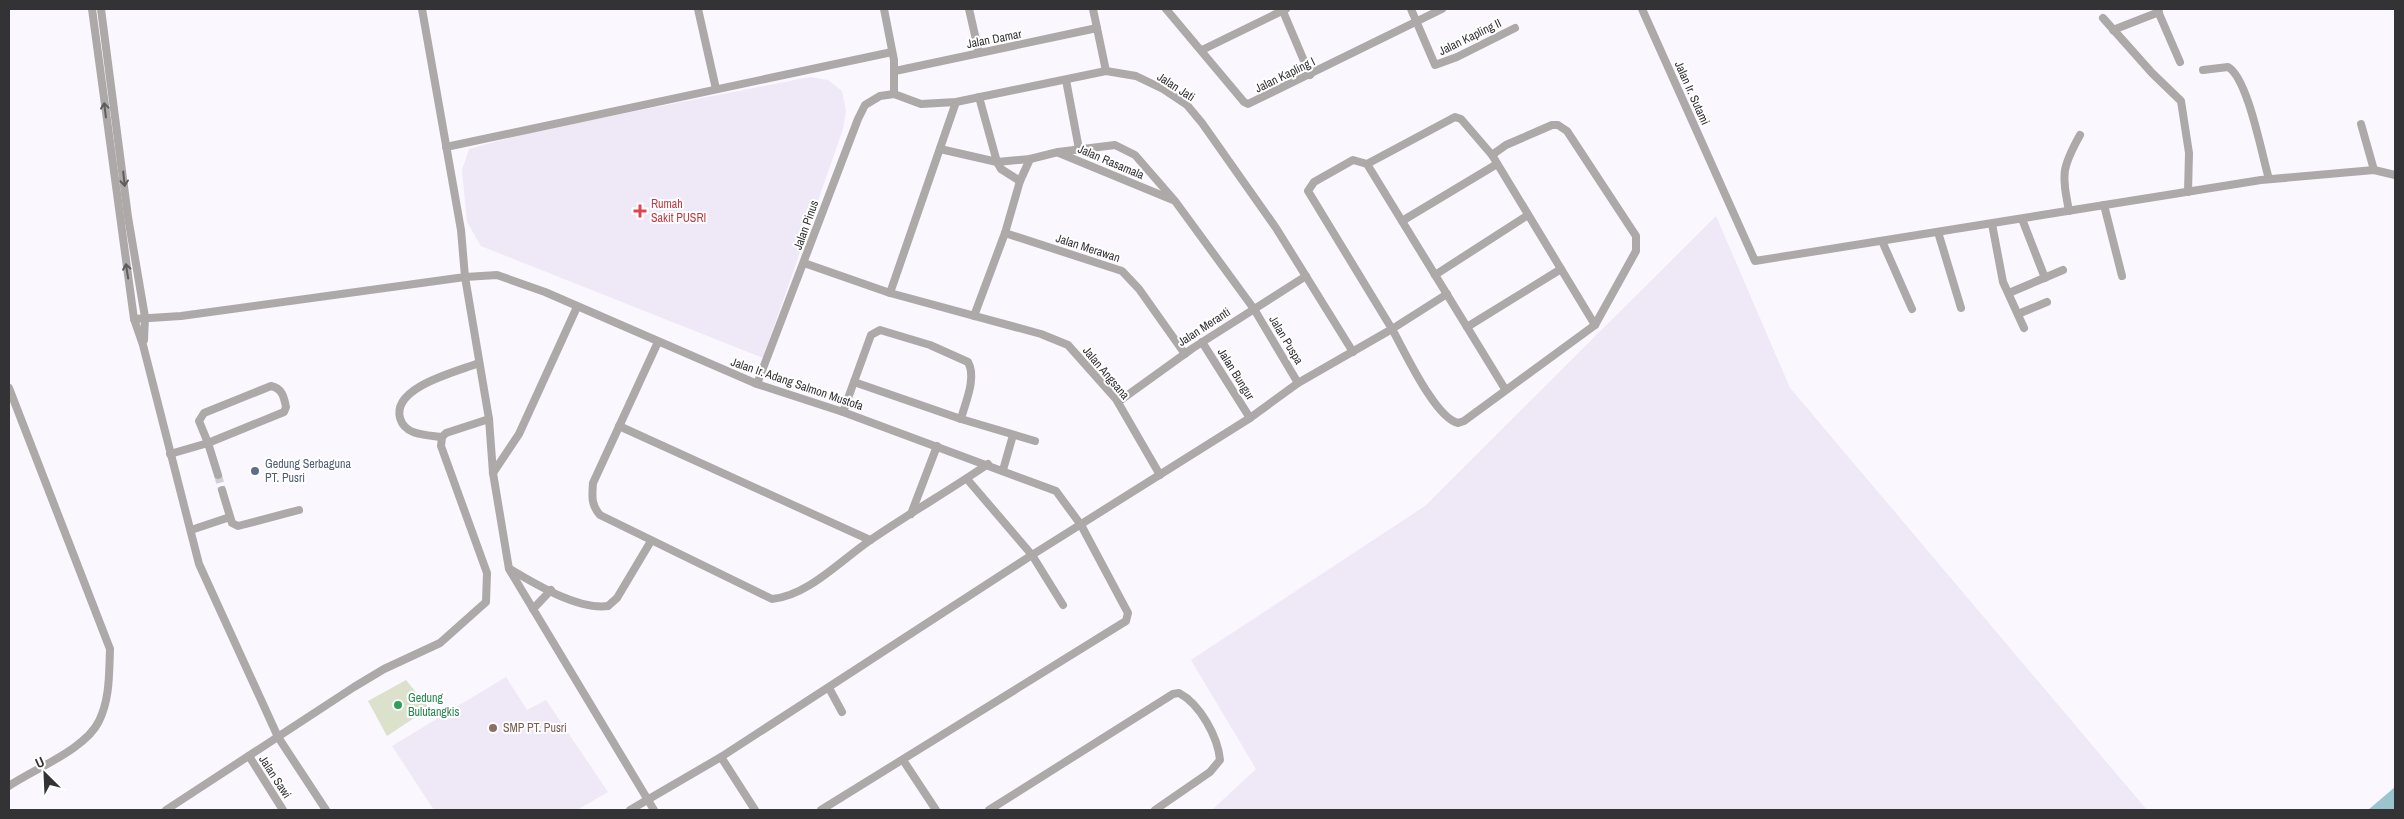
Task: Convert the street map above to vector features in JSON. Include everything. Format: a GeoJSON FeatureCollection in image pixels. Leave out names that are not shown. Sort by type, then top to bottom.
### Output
{"type":"FeatureCollection","features":[{"type":"Feature","properties":{"kind":"street"},"geometry":{"type":"LineString","coordinates":[[92,9],[134,319],[144,345],[199,564],[278,737],[326,810]]}},
{"type":"Feature","properties":{"kind":"street"},"geometry":{"type":"LineString","coordinates":[[101,9],[128,217],[145,317],[144,345]]}},
{"type":"Feature","properties":{"kind":"street"},"geometry":{"type":"LineString","coordinates":[[422,9],[460,230],[465,277],[489,419],[493,473],[509,569],[654,810]]}},
{"type":"Feature","properties":{"kind":"street"},"geometry":{"type":"LineString","coordinates":[[698,9],[716,90]]}},
{"type":"Feature","properties":{"kind":"street"},"geometry":{"type":"LineString","coordinates":[[884,9],[895,71],[894,94]]}},
{"type":"Feature","properties":{"kind":"street"},"geometry":{"type":"LineString","coordinates":[[969,9],[979,53]]}},
{"type":"Feature","properties":{"kind":"street"},"geometry":{"type":"LineString","coordinates":[[1093,9],[1106,72]]}},
{"type":"Feature","properties":{"kind":"street","name":"Jalan Kapling I"},"geometry":{"type":"LineString","coordinates":[[1166,9],[1244,102],[1248,104],[1442,9]]}},
{"type":"Feature","properties":{"kind":"street"},"geometry":{"type":"LineString","coordinates":[[1202,50],[1283,9],[1310,75]]}},
{"type":"Feature","properties":{"kind":"street","name":"Jalan Kapling II"},"geometry":{"type":"LineString","coordinates":[[1411,9],[1426,49],[1435,65],[1458,57],[1515,28]]}},
{"type":"Feature","properties":{"kind":"street","name":"Jalan Ir. Sutami"},"geometry":{"type":"LineString","coordinates":[[1642,9],[1755,261],[1882,241]]}},
{"type":"Feature","properties":{"kind":"street"},"geometry":{"type":"LineString","coordinates":[[2113,30],[2158,10],[2180,62]]}},
{"type":"Feature","properties":{"kind":"street"},"geometry":{"type":"LineString","coordinates":[[2103,18],[2181,101],[2189,153],[2188,192]]}},
{"type":"Feature","properties":{"kind":"street","name":"Jalan Damar"},"geometry":{"type":"LineString","coordinates":[[895,71],[1089,32],[1098,28]]}},
{"type":"Feature","properties":{"kind":"street"},"geometry":{"type":"LineString","coordinates":[[446,147],[892,52]]}},
{"type":"Feature","properties":{"kind":"street"},"geometry":{"type":"LineString","coordinates":[[2203,70],[2228,67],[2234,72],[2246,95],[2269,180]]}},
{"type":"Feature","properties":{"kind":"street","name":"Jalan Jati"},"geometry":{"type":"LineString","coordinates":[[894,94],[921,104],[956,102],[1106,72],[1136,76],[1163,89],[1187,105],[1270,220],[1353,352]]}},
{"type":"Feature","properties":{"kind":"street"},"geometry":{"type":"LineString","coordinates":[[1066,80],[1079,149]]}},
{"type":"Feature","properties":{"kind":"street","name":"Jalan Pinus"},"geometry":{"type":"LineString","coordinates":[[757,384],[858,119],[865,105],[880,96],[894,94]]}},
{"type":"Feature","properties":{"kind":"street"},"geometry":{"type":"LineString","coordinates":[[979,97],[1000,169],[1020,181]]}},
{"type":"Feature","properties":{"kind":"street"},"geometry":{"type":"LineString","coordinates":[[890,293],[956,102]]}},
{"type":"Feature","properties":{"kind":"street"},"geometry":{"type":"LineString","coordinates":[[1492,155],[1506,145],[1552,124],[1558,124],[1567,131],[1636,236],[1636,251],[1595,325],[1464,421],[1451,422],[1444,416],[1417,375],[1392,329],[1308,191],[1314,182],[1352,160],[1367,164],[1455,117],[1461,119],[1492,155],[1595,325]]}},
{"type":"Feature","properties":{"kind":"street"},"geometry":{"type":"LineString","coordinates":[[2361,124],[2374,170]]}},
{"type":"Feature","properties":{"kind":"street"},"geometry":{"type":"LineString","coordinates":[[2069,211],[2063,177],[2066,160],[2080,135]]}},
{"type":"Feature","properties":{"kind":"street","name":"Jalan Rasamala"},"geometry":{"type":"LineString","coordinates":[[1058,152],[1115,145],[1135,155],[1175,201],[1254,309]]}},
{"type":"Feature","properties":{"kind":"street"},"geometry":{"type":"LineString","coordinates":[[940,149],[997,162],[1030,160],[1058,152]]}},
{"type":"Feature","properties":{"kind":"street","name":"Jalan Rasamala"},"geometry":{"type":"LineString","coordinates":[[1058,152],[1175,201]]}},
{"type":"Feature","properties":{"kind":"street"},"geometry":{"type":"LineString","coordinates":[[974,316],[1006,232],[1020,181],[1030,160]]}},
{"type":"Feature","properties":{"kind":"street"},"geometry":{"type":"LineString","coordinates":[[1367,164],[1506,389]]}},
{"type":"Feature","properties":{"kind":"street"},"geometry":{"type":"LineString","coordinates":[[1402,221],[1497,164]]}},
{"type":"Feature","properties":{"kind":"street"},"geometry":{"type":"LineString","coordinates":[[1912,309],[1882,241],[2269,180],[2374,170],[2395,175]]}},
{"type":"Feature","properties":{"kind":"street"},"geometry":{"type":"LineString","coordinates":[[2104,205],[2122,276]]}},
{"type":"Feature","properties":{"kind":"street"},"geometry":{"type":"LineString","coordinates":[[1435,275],[1528,215]]}},
{"type":"Feature","properties":{"kind":"street"},"geometry":{"type":"LineString","coordinates":[[2022,219],[2045,278]]}},
{"type":"Feature","properties":{"kind":"street"},"geometry":{"type":"LineString","coordinates":[[1992,224],[2003,282],[2024,328]]}},
{"type":"Feature","properties":{"kind":"street","name":"Jalan Merawan"},"geometry":{"type":"LineString","coordinates":[[1006,232],[1122,271],[1139,290],[1184,354]]}},
{"type":"Feature","properties":{"kind":"street"},"geometry":{"type":"LineString","coordinates":[[1938,232],[1961,308]]}},
{"type":"Feature","properties":{"kind":"street","name":"Jalan Angsana"},"geometry":{"type":"LineString","coordinates":[[804,263],[890,293],[1042,334],[1068,345],[1118,402],[1160,475]]}},
{"type":"Feature","properties":{"kind":"street"},"geometry":{"type":"LineString","coordinates":[[1468,327],[1561,269]]}},
{"type":"Feature","properties":{"kind":"street"},"geometry":{"type":"LineString","coordinates":[[2009,293],[2062,270]]}},
{"type":"Feature","properties":{"kind":"street","name":"Jalan Ir. Adang Salmon Mustofa"},"geometry":{"type":"LineString","coordinates":[[134,319],[180,316],[465,277],[497,275],[578,306],[757,384],[843,412],[988,464],[1056,491],[1081,524],[1128,613],[1126,621],[904,760],[820,810]]}},
{"type":"Feature","properties":{"kind":"street","name":"Jalan Meranti"},"geometry":{"type":"LineString","coordinates":[[1118,402],[1184,354],[1306,276]]}},
{"type":"Feature","properties":{"kind":"street"},"geometry":{"type":"LineString","coordinates":[[630,810],[721,757],[1032,555],[1250,418],[1298,383],[1392,329],[1447,294]]}},
{"type":"Feature","properties":{"kind":"street"},"geometry":{"type":"LineString","coordinates":[[2018,314],[2047,302]]}},
{"type":"Feature","properties":{"kind":"street"},"geometry":{"type":"LineString","coordinates":[[493,473],[519,434],[578,306]]}},
{"type":"Feature","properties":{"kind":"street","name":"Jalan Puspa"},"geometry":{"type":"LineString","coordinates":[[1254,309],[1298,383]]}},
{"type":"Feature","properties":{"kind":"street"},"geometry":{"type":"LineString","coordinates":[[843,412],[871,335],[874,331],[880,330],[930,345],[968,362],[970,366],[967,400],[961,419]]}},
{"type":"Feature","properties":{"kind":"street"},"geometry":{"type":"LineString","coordinates":[[658,342],[593,483],[592,500],[600,515],[772,599],[785,598],[799,592],[870,540],[988,464]]}},
{"type":"Feature","properties":{"kind":"street","name":"Jalan Bungur"},"geometry":{"type":"LineString","coordinates":[[1202,342],[1250,418]]}},
{"type":"Feature","properties":{"kind":"street"},"geometry":{"type":"LineString","coordinates":[[479,363],[428,382],[404,398],[398,410],[401,422],[409,432],[442,437],[489,419]]}},
{"type":"Feature","properties":{"kind":"street"},"geometry":{"type":"LineString","coordinates":[[854,382],[961,419],[1035,441]]}},
{"type":"Feature","properties":{"kind":"street"},"geometry":{"type":"LineString","coordinates":[[170,454],[208,442],[284,412],[286,407],[281,392],[276,387],[271,386],[204,413],[199,421],[208,442],[218,475]]}},
{"type":"Feature","properties":{"kind":"street"},"geometry":{"type":"LineString","coordinates":[[9,388],[110,649],[109,687],[99,721],[90,735],[9,786]]}},
{"type":"Feature","properties":{"kind":"street"},"geometry":{"type":"LineString","coordinates":[[619,426],[870,540]]}},
{"type":"Feature","properties":{"kind":"street"},"geometry":{"type":"LineString","coordinates":[[1003,470],[1013,435]]}},
{"type":"Feature","properties":{"kind":"street"},"geometry":{"type":"LineString","coordinates":[[166,810],[175,808],[249,756],[384,670],[440,643],[486,602],[487,573],[446,464],[441,446],[442,437]]}},
{"type":"Feature","properties":{"kind":"street"},"geometry":{"type":"LineString","coordinates":[[910,514],[937,446]]}},
{"type":"Feature","properties":{"kind":"street"},"geometry":{"type":"LineString","coordinates":[[967,479],[1032,555],[1063,605]]}},
{"type":"Feature","properties":{"kind":"street"},"geometry":{"type":"LineString","coordinates":[[222,490],[232,523],[238,526],[299,510]]}},
{"type":"Feature","properties":{"kind":"street"},"geometry":{"type":"LineString","coordinates":[[191,530],[230,517]]}},
{"type":"Feature","properties":{"kind":"street"},"geometry":{"type":"LineString","coordinates":[[509,569],[582,604],[608,606],[617,598],[651,541]]}},
{"type":"Feature","properties":{"kind":"street"},"geometry":{"type":"LineString","coordinates":[[533,610],[551,590]]}},
{"type":"Feature","properties":{"kind":"street"},"geometry":{"type":"LineString","coordinates":[[828,688],[842,712]]}},
{"type":"Feature","properties":{"kind":"street"},"geometry":{"type":"LineString","coordinates":[[989,810],[1116,728],[1173,694],[1179,693],[1187,697],[1200,713],[1219,748],[1220,760],[1210,772],[1155,810]]}},
{"type":"Feature","properties":{"kind":"street","name":"Jalan Sawi"},"geometry":{"type":"LineString","coordinates":[[249,756],[283,810]]}},
{"type":"Feature","properties":{"kind":"street"},"geometry":{"type":"LineString","coordinates":[[721,757],[755,810]]}},
{"type":"Feature","properties":{"kind":"street"},"geometry":{"type":"LineString","coordinates":[[904,760],[936,810]]}},
{"type":"Feature","properties":{"kind":"shaded area","name":"Rumah Sakit PUSRI"},"geometry":{"type":"Polygon","coordinates":[[[810,77],[828,80],[842,91],[846,111],[843,129],[763,358],[481,246],[467,222],[462,170],[469,149],[539,130],[810,77]]]}},
{"type":"Feature","properties":{"kind":"shaded area"},"geometry":{"type":"Polygon","coordinates":[[[1716,216],[1790,388],[2147,810],[1212,810],[1256,769],[1191,660],[1425,506],[1716,216]]]}},
{"type":"Feature","properties":{"kind":"shaded area","name":"SMP PT. Pusri"},"geometry":{"type":"Polygon","coordinates":[[[506,677],[527,710],[546,700],[608,792],[577,810],[434,810],[392,746],[506,677]]]}},
{"type":"Feature","properties":{"kind":"green space","name":"Gedung Bulutangkis"},"geometry":{"type":"Polygon","coordinates":[[[406,680],[429,708],[387,736],[368,701],[406,680]]]}},
{"type":"Feature","properties":{"kind":"water"},"geometry":{"type":"Polygon","coordinates":[[[2395,787],[2395,810],[2368,810],[2395,787]]]}},
{"type":"Feature","properties":{"kind":"tunnel"},"geometry":{"type":"LineString","coordinates":[[218,475],[222,490]]}},
{"type":"Feature","properties":{"kind":"place","name":"Rumah Sakit PUSRI"},"geometry":{"type":"Point","coordinates":[640,211]}},
{"type":"Feature","properties":{"kind":"place","name":"Gedung Serbaguna PT. Pusri"},"geometry":{"type":"Point","coordinates":[255,471]}},
{"type":"Feature","properties":{"kind":"place","name":"Gedung Bulutangkis"},"geometry":{"type":"Point","coordinates":[398,705]}},
{"type":"Feature","properties":{"kind":"place","name":"SMP PT. Pusri"},"geometry":{"type":"Point","coordinates":[493,728]}}]}
